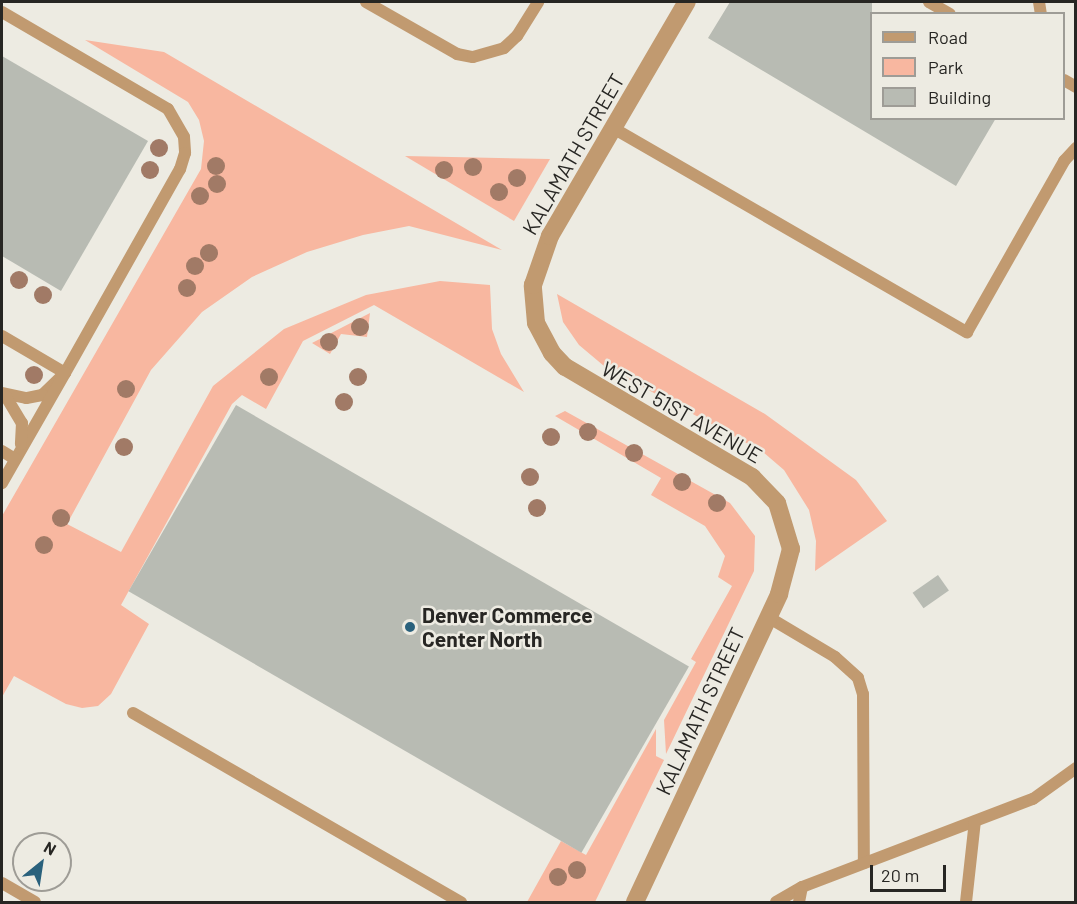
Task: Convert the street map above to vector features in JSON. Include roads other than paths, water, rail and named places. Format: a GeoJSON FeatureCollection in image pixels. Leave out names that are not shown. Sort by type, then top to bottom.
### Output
{"type":"FeatureCollection","features":[{"type":"Feature","properties":{"kind":"street","name":"KALAMATH STREET"},"geometry":{"type":"LineString","coordinates":[[542,337],[532,305],[539,262],[613,128],[687,2]]}},
{"type":"Feature","properties":{"kind":"street","name":"WEST 51ST AVENUE"},"geometry":{"type":"LineString","coordinates":[[542,337],[552,353],[580,379],[752,477],[777,503],[788,534]]}},
{"type":"Feature","properties":{"kind":"street","name":"KALAMATH STREET"},"geometry":{"type":"LineString","coordinates":[[635,903],[788,570],[788,534]]}},
{"type":"Feature","properties":{"kind":"lane"},"geometry":{"type":"LineString","coordinates":[[366,2],[457,54],[473,57],[504,48],[517,36],[538,2]]}},
{"type":"Feature","properties":{"kind":"lane"},"geometry":{"type":"LineString","coordinates":[[929,2],[946,12]]}},
{"type":"Feature","properties":{"kind":"lane"},"geometry":{"type":"LineString","coordinates":[[2,12],[168,109],[184,137],[180,169],[2,483]]}},
{"type":"Feature","properties":{"kind":"lane"},"geometry":{"type":"LineString","coordinates":[[613,128],[967,332],[1064,161],[1076,148]]}},
{"type":"Feature","properties":{"kind":"lane"},"geometry":{"type":"LineString","coordinates":[[2,336],[65,373]]}},
{"type":"Feature","properties":{"kind":"lane"},"geometry":{"type":"LineString","coordinates":[[16,457],[22,423],[16,407],[2,393],[26,398],[42,394],[65,373]]}},
{"type":"Feature","properties":{"kind":"lane"},"geometry":{"type":"LineString","coordinates":[[2,451],[16,457]]}},
{"type":"Feature","properties":{"kind":"lane"},"geometry":{"type":"LineString","coordinates":[[768,617],[835,657],[858,678],[863,694],[864,863]]}},
{"type":"Feature","properties":{"kind":"lane"},"geometry":{"type":"LineString","coordinates":[[133,713],[461,903]]}},
{"type":"Feature","properties":{"kind":"lane"},"geometry":{"type":"LineString","coordinates":[[776,903],[802,887],[1033,800],[1076,768]]}},
{"type":"Feature","properties":{"kind":"lane"},"geometry":{"type":"LineString","coordinates":[[966,903],[975,822]]}},
{"type":"Feature","properties":{"kind":"lane"},"geometry":{"type":"LineString","coordinates":[[2,883],[35,903]]}},
{"type":"Feature","properties":{"kind":"lane"},"geometry":{"type":"LineString","coordinates":[[799,903],[802,887]]}},
{"type":"Feature","properties":{"kind":"place","name":"Denver Commerce Center North"},"geometry":{"type":"Point","coordinates":[410,627]}}]}
